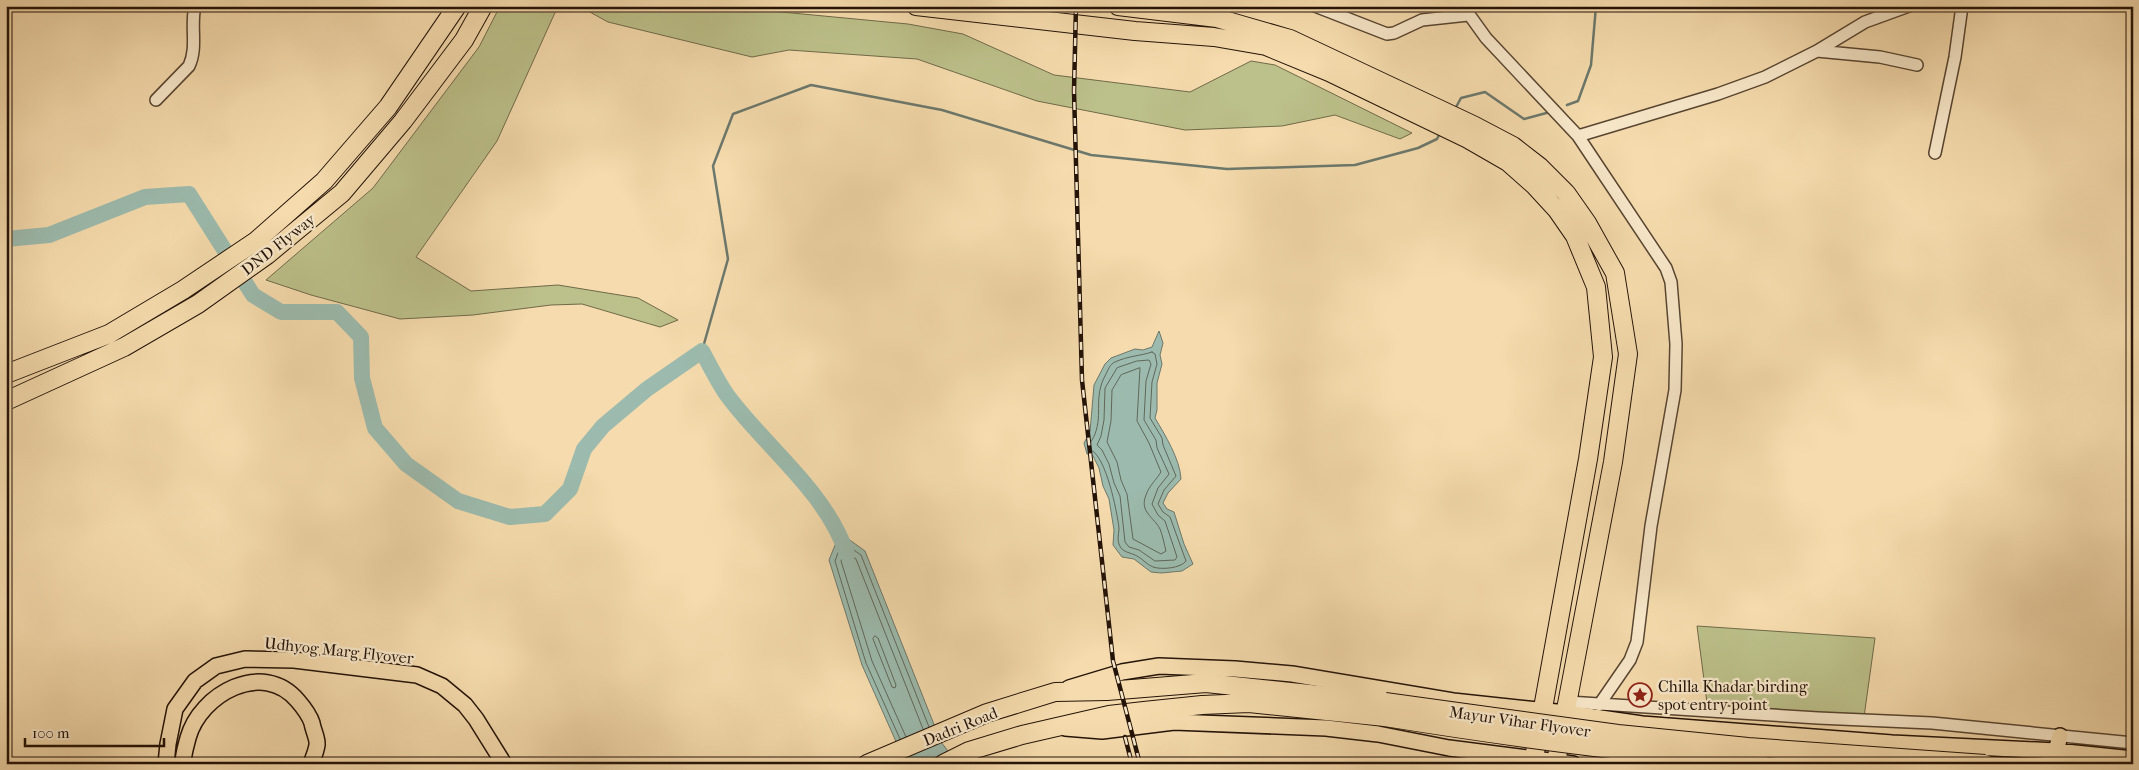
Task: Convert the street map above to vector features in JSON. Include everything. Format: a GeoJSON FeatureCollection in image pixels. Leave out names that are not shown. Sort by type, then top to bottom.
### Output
{"type":"FeatureCollection","features":[{"type":"Feature","properties":{"kind":"highway","name":"DND Flyway"},"geometry":{"type":"LineString","coordinates":[[6,374],[109,334],[256,241],[324,181],[388,107],[457,6]]}},
{"type":"Feature","properties":{"kind":"highway","name":"DND Flyway"},"geometry":{"type":"LineString","coordinates":[[6,401],[124,347],[198,304],[252,266],[342,193],[403,121],[464,40],[482,6]]}},
{"type":"Feature","properties":{"kind":"highway"},"geometry":{"type":"LineString","coordinates":[[916,6],[1134,31],[1214,37],[1266,46],[1422,109],[1472,132],[1513,146],[1540,167],[1566,193],[1587,223],[1616,273],[1628,354],[1613,462],[1567,708],[1561,763]]}},
{"type":"Feature","properties":{"kind":"highway"},"geometry":{"type":"LineString","coordinates":[[1118,6],[1217,18],[1290,39],[1422,109]]}},
{"type":"Feature","properties":{"kind":"highway"},"geometry":{"type":"LineString","coordinates":[[1472,132],[1534,185],[1557,210],[1575,236],[1596,287],[1603,357],[1579,509],[1541,710],[1534,761]]}},
{"type":"Feature","properties":{"kind":"highway","name":"Mayur Vihar Flyover"},"geometry":{"type":"LineString","coordinates":[[1055,692],[1107,691],[1206,683],[1385,702],[1627,735],[1748,747],[1986,764]]}},
{"type":"Feature","properties":{"kind":"highway","name":"Dadri Road"},"geometry":{"type":"LineString","coordinates":[[868,763],[987,713],[1055,692]]}},
{"type":"Feature","properties":{"kind":"highway","name":"Mayur Vihar Flyover"},"geometry":{"type":"LineString","coordinates":[[1061,727],[1109,715],[1202,705],[1250,703],[1385,717],[1468,730],[1617,749],[1761,764]]}},
{"type":"Feature","properties":{"kind":"highway","name":"Dadri Road"},"geometry":{"type":"LineString","coordinates":[[943,764],[969,751],[1022,735],[1061,727]]}},
{"type":"Feature","properties":{"kind":"main road","name":"Udhyog Marg Flyover"},"geometry":{"type":"LineString","coordinates":[[166,764],[175,709],[195,681],[216,666],[245,659],[294,660],[417,675],[442,686],[465,705],[504,764]]}},
{"type":"Feature","properties":{"kind":"main road"},"geometry":{"type":"LineString","coordinates":[[1055,692],[1122,672],[1158,666],[1236,669],[1292,674],[1453,700],[1541,710],[1567,708],[1642,724],[1892,743],[2058,743],[2133,758]]}},
{"type":"Feature","properties":{"kind":"main road"},"geometry":{"type":"LineString","coordinates":[[183,764],[191,728],[201,712],[214,698],[232,687],[258,682],[271,684],[292,694],[309,715],[317,743],[311,764]]}},
{"type":"Feature","properties":{"kind":"main road"},"geometry":{"type":"LineString","coordinates":[[1449,748],[1460,745],[1466,739],[1472,724],[1466,710],[1453,700]]}},
{"type":"Feature","properties":{"kind":"main road"},"geometry":{"type":"LineString","coordinates":[[1061,727],[1102,731],[1174,722],[1308,727],[1378,734],[1449,748],[1534,761],[1561,763]]}},
{"type":"Feature","properties":{"kind":"street"},"geometry":{"type":"LineString","coordinates":[[156,100],[190,66],[194,53],[192,20],[195,6]]}},
{"type":"Feature","properties":{"kind":"street"},"geometry":{"type":"LineString","coordinates":[[1315,6],[1387,34],[1394,33],[1422,20],[1466,11],[1486,38],[1578,136],[1670,275],[1676,344],[1675,390],[1651,526],[1637,642],[1630,660],[1599,704]]}},
{"type":"Feature","properties":{"kind":"street"},"geometry":{"type":"LineString","coordinates":[[1578,136],[1718,94],[1765,77],[1817,51],[1865,22],[1909,6]]}},
{"type":"Feature","properties":{"kind":"street"},"geometry":{"type":"LineString","coordinates":[[1935,153],[1955,57],[1962,6]]}},
{"type":"Feature","properties":{"kind":"street"},"geometry":{"type":"LineString","coordinates":[[1817,51],[1880,57],[1917,66]]}},
{"type":"Feature","properties":{"kind":"street"},"geometry":{"type":"LineString","coordinates":[[1567,708],[1599,704],[1818,718],[1932,723],[2058,743],[2133,743]]}},
{"type":"Feature","properties":{"kind":"green space"},"geometry":{"type":"Polygon","coordinates":[[[500,6],[558,6],[497,141],[416,257],[471,291],[558,285],[638,298],[678,320],[660,327],[582,304],[551,305],[473,315],[400,319],[311,295],[266,280],[373,188],[479,47],[500,6]]]}},
{"type":"Feature","properties":{"kind":"green space"},"geometry":{"type":"Polygon","coordinates":[[[579,6],[718,6],[908,24],[963,34],[1054,75],[1190,92],[1251,61],[1275,65],[1412,133],[1400,139],[1335,115],[1282,126],[1185,130],[1037,101],[917,59],[789,50],[752,57],[608,22],[579,6]]]}},
{"type":"Feature","properties":{"kind":"green space"},"geometry":{"type":"Polygon","coordinates":[[[1697,626],[1875,638],[1864,717],[1707,703],[1697,626]]]}},
{"type":"Feature","properties":{"kind":"water"},"geometry":{"type":"Polygon","coordinates":[[[1159,331],[1163,343],[1160,355],[1162,364],[1157,383],[1157,410],[1155,418],[1175,455],[1181,479],[1168,493],[1163,503],[1167,509],[1174,512],[1184,544],[1193,564],[1182,571],[1161,573],[1151,572],[1134,559],[1122,557],[1113,545],[1114,530],[1109,499],[1103,486],[1099,468],[1093,456],[1087,454],[1084,443],[1090,432],[1094,385],[1105,364],[1111,358],[1135,349],[1143,350],[1152,347],[1159,331]]]}},
{"type":"Feature","properties":{"kind":"water"},"geometry":{"type":"Polygon","coordinates":[[[840,533],[865,551],[941,742],[958,764],[906,764],[862,665],[829,560],[840,533]]]}},
{"type":"Feature","properties":{"kind":"waterway"},"geometry":{"type":"LineString","coordinates":[[1567,105],[1578,101],[1591,65],[1596,6]]}},
{"type":"Feature","properties":{"kind":"waterway"},"geometry":{"type":"LineString","coordinates":[[702,351],[728,259],[713,166],[733,114],[811,85],[942,110],[1091,155],[1227,169],[1355,165],[1418,148],[1437,139],[1440,133]]}},
{"type":"Feature","properties":{"kind":"waterway"},"geometry":{"type":"LineString","coordinates":[[1455,109],[1461,98],[1485,92],[1524,119],[1550,112]]}},
{"type":"Feature","properties":{"kind":"waterway"},"geometry":{"type":"LineString","coordinates":[[6,239],[49,235],[145,197],[189,194],[253,295],[281,312],[337,312],[361,337],[362,378],[375,428],[406,464],[458,501],[510,517],[545,514],[570,489],[584,449],[603,426],[647,389],[702,351],[727,395],[810,490],[837,531],[847,554]]}},
{"type":"Feature","properties":{"kind":"railway"},"geometry":{"type":"LineString","coordinates":[[1076,6],[1074,91],[1082,380],[1113,661],[1140,764]]}},
{"type":"Feature","properties":{"kind":"railway"},"geometry":{"type":"LineString","coordinates":[[1125,737],[1132,764]]}},
{"type":"Feature","properties":{"kind":"place","name":"Chilla Khadar birding spot entry point"},"geometry":{"type":"Point","coordinates":[1640,695]}}]}
